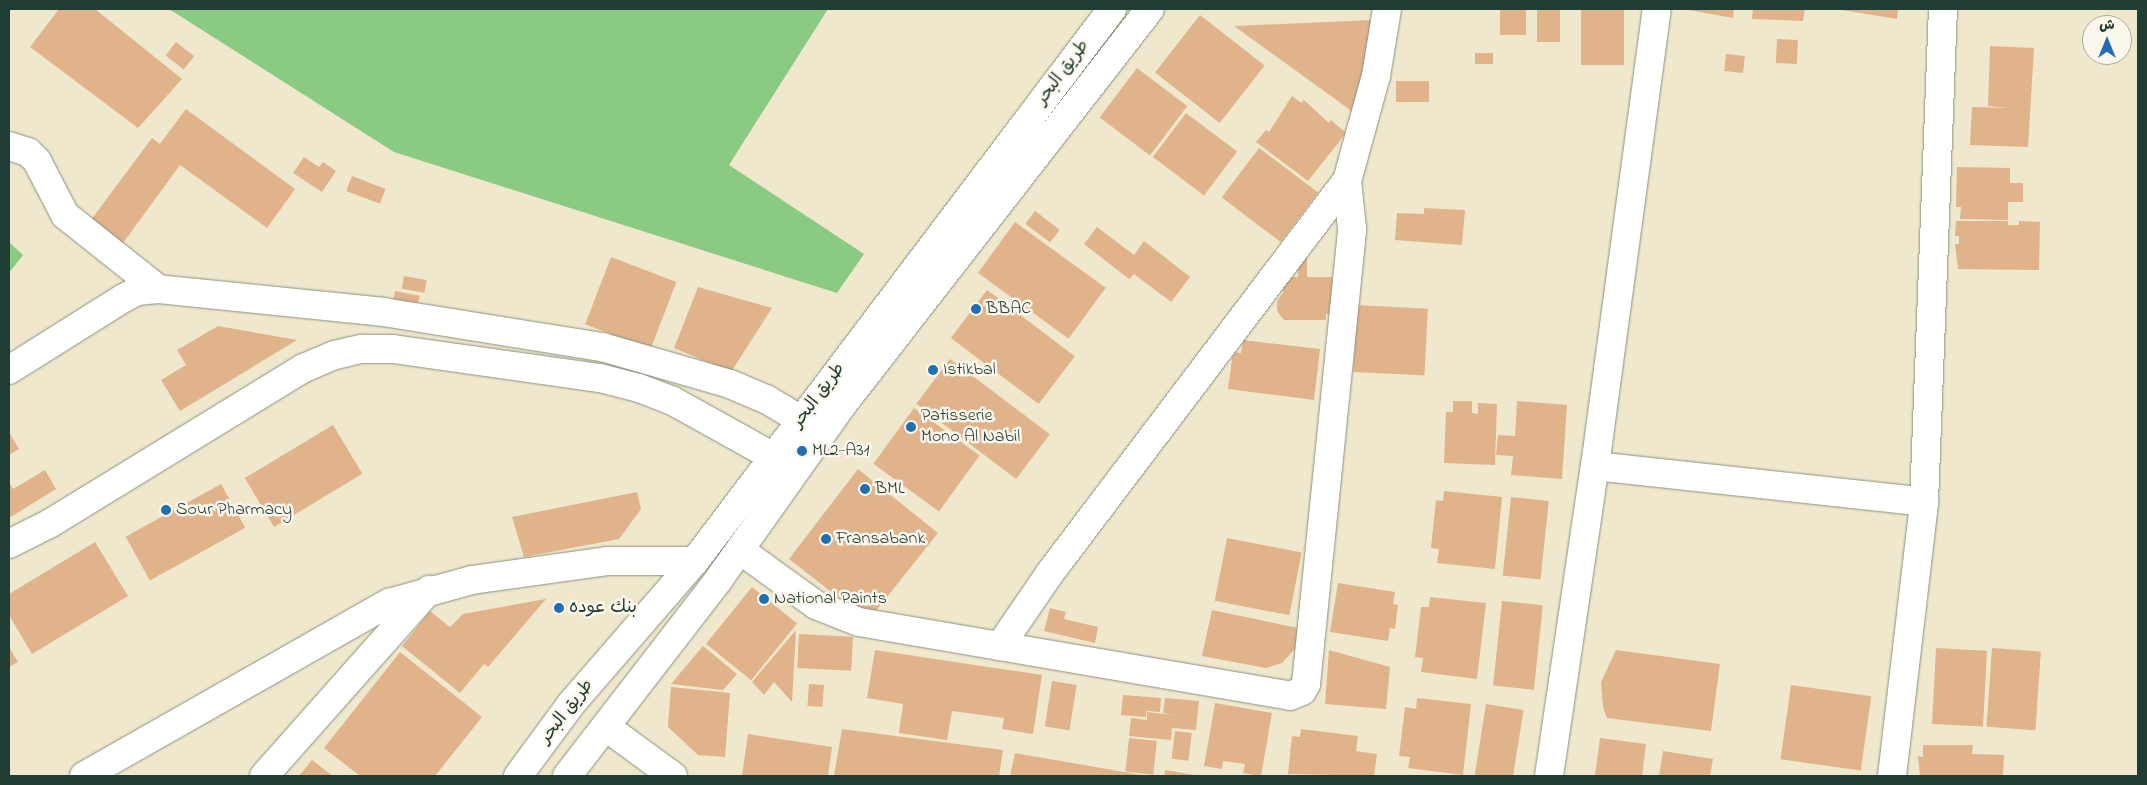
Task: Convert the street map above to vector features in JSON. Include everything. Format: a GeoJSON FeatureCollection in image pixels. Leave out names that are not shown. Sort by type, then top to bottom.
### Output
{"type":"FeatureCollection","features":[{"type":"Feature","properties":{"kind":"main road","name":"طريق البحر"},"geometry":{"type":"LineString","coordinates":[[518,776],[571,704],[696,561],[772,456],[1112,9]]}},
{"type":"Feature","properties":{"kind":"main road","name":"طريق البحر"},"geometry":{"type":"LineString","coordinates":[[566,776],[606,727],[740,550],[843,404],[1150,9]]}},
{"type":"Feature","properties":{"kind":"main road"},"geometry":{"type":"LineString","coordinates":[[1000,646],[1050,573],[1346,181],[1376,76],[1387,9]]}},
{"type":"Feature","properties":{"kind":"main road"},"geometry":{"type":"LineString","coordinates":[[1548,776],[1595,466],[1657,9]]}},
{"type":"Feature","properties":{"kind":"main road"},"geometry":{"type":"LineString","coordinates":[[1892,776],[1924,502],[1943,9]]}},
{"type":"Feature","properties":{"kind":"main road"},"geometry":{"type":"LineString","coordinates":[[9,146],[28,152],[37,161],[65,215],[158,289]]}},
{"type":"Feature","properties":{"kind":"main road"},"geometry":{"type":"LineString","coordinates":[[740,550],[816,606],[835,615],[859,622],[1290,696],[1302,691],[1306,684],[1352,228],[1346,181]]}},
{"type":"Feature","properties":{"kind":"main road"},"geometry":{"type":"LineString","coordinates":[[9,370],[124,298],[137,291],[158,289],[383,312],[602,347],[730,384],[766,399],[801,420]]}},
{"type":"Feature","properties":{"kind":"main road"},"geometry":{"type":"LineString","coordinates":[[9,544],[49,524],[304,368],[335,355],[362,349],[394,349],[600,378],[639,388],[673,401],[772,456]]}},
{"type":"Feature","properties":{"kind":"main road"},"geometry":{"type":"LineString","coordinates":[[1595,466],[1924,502]]}},
{"type":"Feature","properties":{"kind":"main road"},"geometry":{"type":"LineString","coordinates":[[84,776],[389,603],[429,590],[472,580],[607,561],[696,561]]}},
{"type":"Feature","properties":{"kind":"main road"},"geometry":{"type":"LineString","coordinates":[[264,776],[429,590]]}},
{"type":"Feature","properties":{"kind":"main road"},"geometry":{"type":"LineString","coordinates":[[606,727],[673,776]]}},
{"type":"Feature","properties":{"kind":"green space"},"geometry":{"type":"Polygon","coordinates":[[[169,9],[828,9],[729,165],[864,254],[837,293],[394,152],[169,9]]]}},
{"type":"Feature","properties":{"kind":"green space"},"geometry":{"type":"Polygon","coordinates":[[[9,242],[23,255],[9,273],[9,242]]]}},
{"type":"Feature","properties":{"kind":"building"},"geometry":{"type":"Polygon","coordinates":[[[59,9],[95,9],[182,79],[138,128],[30,47],[59,9]]]}},
{"type":"Feature","properties":{"kind":"building"},"geometry":{"type":"Polygon","coordinates":[[[1500,9],[1526,9],[1526,35],[1500,35],[1500,9]]]}},
{"type":"Feature","properties":{"kind":"building"},"geometry":{"type":"Polygon","coordinates":[[[1537,9],[1560,9],[1560,42],[1537,42],[1537,9]]]}},
{"type":"Feature","properties":{"kind":"building"},"geometry":{"type":"Polygon","coordinates":[[[1581,9],[1624,9],[1624,65],[1581,65],[1581,9]]]}},
{"type":"Feature","properties":{"kind":"building"},"geometry":{"type":"Polygon","coordinates":[[[1683,9],[1734,9],[1733,18],[1683,9]]]}},
{"type":"Feature","properties":{"kind":"building"},"geometry":{"type":"Polygon","coordinates":[[[1753,9],[1805,9],[1803,21],[1752,19],[1753,9]]]}},
{"type":"Feature","properties":{"kind":"building"},"geometry":{"type":"Polygon","coordinates":[[[1836,9],[1898,9],[1897,19],[1836,9]]]}},
{"type":"Feature","properties":{"kind":"building"},"geometry":{"type":"Polygon","coordinates":[[[1200,15],[1265,65],[1220,123],[1155,73],[1200,15]]]}},
{"type":"Feature","properties":{"kind":"building"},"geometry":{"type":"Polygon","coordinates":[[[1373,20],[1360,117],[1234,26],[1373,20]]]}},
{"type":"Feature","properties":{"kind":"building"},"geometry":{"type":"Polygon","coordinates":[[[1777,39],[1798,40],[1797,64],[1776,63],[1777,39]]]}},
{"type":"Feature","properties":{"kind":"building"},"geometry":{"type":"Polygon","coordinates":[[[176,42],[194,56],[184,70],[166,55],[176,42]]]}},
{"type":"Feature","properties":{"kind":"building"},"geometry":{"type":"Polygon","coordinates":[[[1990,46],[2034,48],[2028,147],[1970,145],[1972,107],[2008,108],[1988,106],[1990,46]]]}},
{"type":"Feature","properties":{"kind":"building"},"geometry":{"type":"Polygon","coordinates":[[[1475,53],[1493,53],[1493,64],[1475,64],[1475,53]]]}},
{"type":"Feature","properties":{"kind":"building"},"geometry":{"type":"Polygon","coordinates":[[[1726,54],[1745,56],[1743,73],[1724,71],[1726,54]]]}},
{"type":"Feature","properties":{"kind":"building"},"geometry":{"type":"Polygon","coordinates":[[[1137,68],[1187,106],[1150,155],[1100,118],[1137,68]]]}},
{"type":"Feature","properties":{"kind":"building"},"geometry":{"type":"Polygon","coordinates":[[[1396,81],[1429,81],[1429,102],[1396,102],[1396,81]]]}},
{"type":"Feature","properties":{"kind":"building"},"geometry":{"type":"Polygon","coordinates":[[[1292,96],[1301,103],[1304,100],[1329,123],[1331,120],[1346,133],[1308,181],[1256,142],[1266,130],[1269,132],[1292,96]]]}},
{"type":"Feature","properties":{"kind":"building"},"geometry":{"type":"Polygon","coordinates":[[[186,109],[295,189],[267,228],[180,165],[123,243],[91,220],[152,138],[160,144],[186,109]]]}},
{"type":"Feature","properties":{"kind":"building"},"geometry":{"type":"Polygon","coordinates":[[[1186,113],[1237,152],[1204,195],[1153,157],[1186,113]]]}},
{"type":"Feature","properties":{"kind":"building"},"geometry":{"type":"Polygon","coordinates":[[[1259,148],[1318,193],[1281,242],[1222,198],[1259,148]]]}},
{"type":"Feature","properties":{"kind":"building"},"geometry":{"type":"Polygon","coordinates":[[[304,157],[319,167],[323,162],[336,171],[322,192],[293,173],[304,157]]]}},
{"type":"Feature","properties":{"kind":"building"},"geometry":{"type":"Polygon","coordinates":[[[1957,167],[2010,168],[2010,183],[2023,183],[2023,202],[2008,202],[2008,220],[1960,219],[1961,207],[1956,207],[1957,167]]]}},
{"type":"Feature","properties":{"kind":"building"},"geometry":{"type":"Polygon","coordinates":[[[352,176],[386,189],[380,204],[346,191],[352,176]]]}},
{"type":"Feature","properties":{"kind":"building"},"geometry":{"type":"Polygon","coordinates":[[[1424,208],[1465,210],[1462,245],[1395,240],[1397,213],[1424,214],[1424,208]]]}},
{"type":"Feature","properties":{"kind":"building"},"geometry":{"type":"Polygon","coordinates":[[[1035,211],[1060,230],[1050,242],[1025,224],[1035,211]]]}},
{"type":"Feature","properties":{"kind":"building"},"geometry":{"type":"Polygon","coordinates":[[[1956,221],[2008,221],[2008,225],[2019,225],[2019,221],[2040,222],[2039,270],[1958,269],[1955,244],[1959,244],[1959,236],[1955,236],[1956,221]]]}},
{"type":"Feature","properties":{"kind":"building"},"geometry":{"type":"Polygon","coordinates":[[[1015,222],[1106,288],[1069,339],[978,273],[1015,222]]]}},
{"type":"Feature","properties":{"kind":"building"},"geometry":{"type":"Polygon","coordinates":[[[1097,227],[1134,255],[1144,241],[1190,277],[1171,302],[1134,274],[1129,279],[1084,244],[1097,227]]]}},
{"type":"Feature","properties":{"kind":"building"},"geometry":{"type":"Polygon","coordinates":[[[1298,256],[1307,256],[1307,277],[1332,277],[1332,314],[1326,314],[1326,320],[1284,320],[1277,311],[1277,301],[1283,293],[1283,277],[1298,277],[1298,256]]]}},
{"type":"Feature","properties":{"kind":"building"},"geometry":{"type":"Polygon","coordinates":[[[611,257],[676,282],[651,349],[585,324],[611,257]]]}},
{"type":"Feature","properties":{"kind":"building"},"geometry":{"type":"Polygon","coordinates":[[[404,276],[427,280],[424,293],[402,289],[404,276]]]}},
{"type":"Feature","properties":{"kind":"building"},"geometry":{"type":"Polygon","coordinates":[[[698,287],[772,308],[731,372],[674,348],[698,287]]]}},
{"type":"Feature","properties":{"kind":"building"},"geometry":{"type":"Polygon","coordinates":[[[987,290],[1075,356],[1039,404],[951,338],[987,290]]]}},
{"type":"Feature","properties":{"kind":"building"},"geometry":{"type":"Polygon","coordinates":[[[395,291],[420,296],[418,306],[393,301],[395,291]]]}},
{"type":"Feature","properties":{"kind":"building"},"geometry":{"type":"Polygon","coordinates":[[[1357,305],[1428,309],[1424,376],[1353,372],[1357,305]]]}},
{"type":"Feature","properties":{"kind":"building"},"geometry":{"type":"Polygon","coordinates":[[[218,326],[297,340],[180,411],[161,380],[186,365],[177,350],[218,326]]]}},
{"type":"Feature","properties":{"kind":"building"},"geometry":{"type":"Polygon","coordinates":[[[1243,340],[1320,349],[1314,400],[1228,389],[1233,352],[1241,353],[1243,340]]]}},
{"type":"Feature","properties":{"kind":"building"},"geometry":{"type":"Polygon","coordinates":[[[950,359],[1050,434],[1016,479],[916,404],[950,359]]]}},
{"type":"Feature","properties":{"kind":"building"},"geometry":{"type":"Polygon","coordinates":[[[1453,401],[1472,401],[1472,413],[1478,414],[1478,403],[1497,404],[1495,465],[1444,463],[1446,412],[1453,412],[1453,401]]]}},
{"type":"Feature","properties":{"kind":"building"},"geometry":{"type":"Polygon","coordinates":[[[1517,401],[1567,405],[1562,479],[1511,475],[1513,456],[1496,455],[1498,435],[1515,436],[1517,401]]]}},
{"type":"Feature","properties":{"kind":"building"},"geometry":{"type":"Polygon","coordinates":[[[914,408],[980,456],[939,511],[873,464],[914,408]]]}},
{"type":"Feature","properties":{"kind":"building"},"geometry":{"type":"Polygon","coordinates":[[[333,425],[362,474],[274,527],[245,478],[333,425]]]}},
{"type":"Feature","properties":{"kind":"building"},"geometry":{"type":"Polygon","coordinates":[[[9,432],[19,449],[9,455],[9,432]]]}},
{"type":"Feature","properties":{"kind":"building"},"geometry":{"type":"Polygon","coordinates":[[[858,469],[938,533],[875,612],[848,605],[789,559],[858,469]]]}},
{"type":"Feature","properties":{"kind":"building"},"geometry":{"type":"Polygon","coordinates":[[[45,470],[56,489],[9,518],[9,482],[13,489],[45,470]]]}},
{"type":"Feature","properties":{"kind":"building"},"geometry":{"type":"Polygon","coordinates":[[[221,484],[245,528],[150,581],[126,537],[221,484]]]}},
{"type":"Feature","properties":{"kind":"building"},"geometry":{"type":"Polygon","coordinates":[[[1444,491],[1502,497],[1495,569],[1437,563],[1439,549],[1431,548],[1436,500],[1443,501],[1444,491]]]}},
{"type":"Feature","properties":{"kind":"building"},"geometry":{"type":"Polygon","coordinates":[[[637,492],[641,509],[619,539],[524,557],[512,517],[637,492]]]}},
{"type":"Feature","properties":{"kind":"building"},"geometry":{"type":"Polygon","coordinates":[[[1511,497],[1549,501],[1541,580],[1503,576],[1511,497]]]}},
{"type":"Feature","properties":{"kind":"building"},"geometry":{"type":"Polygon","coordinates":[[[1227,538],[1302,553],[1289,615],[1215,601],[1227,538]]]}},
{"type":"Feature","properties":{"kind":"building"},"geometry":{"type":"Polygon","coordinates":[[[95,542],[128,596],[32,654],[9,615],[9,594],[95,542]]]}},
{"type":"Feature","properties":{"kind":"building"},"geometry":{"type":"Polygon","coordinates":[[[1338,583],[1395,592],[1393,604],[1398,605],[1395,629],[1390,628],[1388,641],[1330,632],[1338,583]]]}},
{"type":"Feature","properties":{"kind":"building"},"geometry":{"type":"Polygon","coordinates":[[[752,587],[797,624],[751,680],[706,644],[752,587]]]}},
{"type":"Feature","properties":{"kind":"building"},"geometry":{"type":"Polygon","coordinates":[[[1430,597],[1486,603],[1477,679],[1421,672],[1423,658],[1415,657],[1421,607],[1429,607],[1430,597]]]}},
{"type":"Feature","properties":{"kind":"building"},"geometry":{"type":"Polygon","coordinates":[[[546,599],[488,667],[484,664],[460,693],[402,646],[430,611],[450,627],[463,614],[546,599]]]}},
{"type":"Feature","properties":{"kind":"building"},"geometry":{"type":"Polygon","coordinates":[[[1502,601],[1543,605],[1534,690],[1493,686],[1502,601]]]}},
{"type":"Feature","properties":{"kind":"building"},"geometry":{"type":"Polygon","coordinates":[[[1050,608],[1066,612],[1064,619],[1098,627],[1095,643],[1044,631],[1050,608]]]}},
{"type":"Feature","properties":{"kind":"building"},"geometry":{"type":"Polygon","coordinates":[[[1212,610],[1298,628],[1295,649],[1282,663],[1266,668],[1202,656],[1212,610]]]}},
{"type":"Feature","properties":{"kind":"building"},"geometry":{"type":"Polygon","coordinates":[[[796,630],[792,702],[774,682],[764,695],[752,682],[796,630]]]}},
{"type":"Feature","properties":{"kind":"building"},"geometry":{"type":"Polygon","coordinates":[[[799,634],[853,637],[851,671],[797,668],[799,634]]]}},
{"type":"Feature","properties":{"kind":"building"},"geometry":{"type":"Polygon","coordinates":[[[703,646],[737,674],[723,690],[671,684],[703,646]]]}},
{"type":"Feature","properties":{"kind":"building"},"geometry":{"type":"Polygon","coordinates":[[[9,647],[18,662],[9,667],[9,647]]]}},
{"type":"Feature","properties":{"kind":"building"},"geometry":{"type":"Polygon","coordinates":[[[1936,648],[1987,651],[1983,727],[1932,724],[1936,648]]]}},
{"type":"Feature","properties":{"kind":"building"},"geometry":{"type":"Polygon","coordinates":[[[1992,648],[2041,651],[2035,730],[1986,727],[1992,648]]]}},
{"type":"Feature","properties":{"kind":"building"},"geometry":{"type":"Polygon","coordinates":[[[875,650],[1042,675],[1033,734],[1002,729],[1004,718],[952,711],[947,740],[899,733],[903,704],[867,698],[875,650]]]}},
{"type":"Feature","properties":{"kind":"building"},"geometry":{"type":"Polygon","coordinates":[[[1329,650],[1390,667],[1386,709],[1325,704],[1329,650]]]}},
{"type":"Feature","properties":{"kind":"building"},"geometry":{"type":"Polygon","coordinates":[[[1616,650],[1720,664],[1711,731],[1607,718],[1603,707],[1601,682],[1616,650]]]}},
{"type":"Feature","properties":{"kind":"building"},"geometry":{"type":"Polygon","coordinates":[[[400,652],[482,717],[435,776],[360,776],[324,748],[400,652]]]}},
{"type":"Feature","properties":{"kind":"building"},"geometry":{"type":"Polygon","coordinates":[[[1052,681],[1077,685],[1069,730],[1045,726],[1052,681]]]}},
{"type":"Feature","properties":{"kind":"building"},"geometry":{"type":"Polygon","coordinates":[[[809,684],[824,685],[822,707],[807,706],[809,684]]]}},
{"type":"Feature","properties":{"kind":"building"},"geometry":{"type":"Polygon","coordinates":[[[1791,685],[1871,696],[1861,771],[1781,759],[1791,685]]]}},
{"type":"Feature","properties":{"kind":"building"},"geometry":{"type":"Polygon","coordinates":[[[671,687],[730,693],[725,757],[698,755],[668,727],[671,687]]]}},
{"type":"Feature","properties":{"kind":"building"},"geometry":{"type":"Polygon","coordinates":[[[1123,695],[1161,698],[1160,712],[1147,711],[1147,708],[1146,717],[1121,715],[1123,695]]]}},
{"type":"Feature","properties":{"kind":"building"},"geometry":{"type":"Polygon","coordinates":[[[1165,698],[1199,701],[1196,730],[1172,728],[1171,740],[1129,736],[1131,718],[1147,720],[1147,712],[1174,715],[1163,713],[1165,698]]]}},
{"type":"Feature","properties":{"kind":"building"},"geometry":{"type":"Polygon","coordinates":[[[1417,698],[1471,704],[1463,775],[1408,768],[1410,757],[1399,756],[1405,707],[1416,709],[1417,698]]]}},
{"type":"Feature","properties":{"kind":"building"},"geometry":{"type":"Polygon","coordinates":[[[1215,703],[1272,713],[1261,776],[1243,773],[1245,764],[1223,761],[1222,769],[1204,766],[1215,703]]]}},
{"type":"Feature","properties":{"kind":"building"},"geometry":{"type":"Polygon","coordinates":[[[1486,704],[1524,710],[1513,776],[1475,776],[1486,704]]]}},
{"type":"Feature","properties":{"kind":"building"},"geometry":{"type":"Polygon","coordinates":[[[842,729],[1003,750],[999,776],[834,776],[842,729]]]}},
{"type":"Feature","properties":{"kind":"building"},"geometry":{"type":"Polygon","coordinates":[[[1301,729],[1358,736],[1356,751],[1377,754],[1374,776],[1288,774],[1292,736],[1300,737],[1301,729]]]}},
{"type":"Feature","properties":{"kind":"building"},"geometry":{"type":"Polygon","coordinates":[[[1175,731],[1192,733],[1188,761],[1172,759],[1175,731]]]}},
{"type":"Feature","properties":{"kind":"building"},"geometry":{"type":"Polygon","coordinates":[[[748,734],[832,747],[828,776],[742,776],[748,734]]]}},
{"type":"Feature","properties":{"kind":"building"},"geometry":{"type":"Polygon","coordinates":[[[1129,738],[1157,741],[1153,775],[1125,772],[1129,738]]]}},
{"type":"Feature","properties":{"kind":"building"},"geometry":{"type":"Polygon","coordinates":[[[1600,738],[1646,744],[1642,776],[1595,776],[1600,738]]]}},
{"type":"Feature","properties":{"kind":"building"},"geometry":{"type":"Polygon","coordinates":[[[1923,745],[1973,745],[1972,754],[2004,755],[2003,776],[1920,776],[1918,756],[1923,757],[1923,745]]]}},
{"type":"Feature","properties":{"kind":"building"},"geometry":{"type":"Polygon","coordinates":[[[1663,751],[1713,759],[1710,776],[1659,776],[1663,751]]]}},
{"type":"Feature","properties":{"kind":"building"},"geometry":{"type":"Polygon","coordinates":[[[1015,753],[1141,775],[1141,776],[1010,776],[1015,753]]]}},
{"type":"Feature","properties":{"kind":"building"},"geometry":{"type":"Polygon","coordinates":[[[312,760],[333,776],[299,776],[312,760]]]}},
{"type":"Feature","properties":{"kind":"building"},"geometry":{"type":"Polygon","coordinates":[[[1165,770],[1195,775],[1195,776],[1164,776],[1165,770]]]}},
{"type":"Feature","properties":{"kind":"place","name":"BBAC"},"geometry":{"type":"Point","coordinates":[976,309]}},
{"type":"Feature","properties":{"kind":"place","name":"Istikbal"},"geometry":{"type":"Point","coordinates":[933,370]}},
{"type":"Feature","properties":{"kind":"place","name":"Patisserie Mono Al Nabil"},"geometry":{"type":"Point","coordinates":[911,427]}},
{"type":"Feature","properties":{"kind":"place","name":"ML2-A31"},"geometry":{"type":"Point","coordinates":[802,451]}},
{"type":"Feature","properties":{"kind":"place","name":"BML"},"geometry":{"type":"Point","coordinates":[865,489]}},
{"type":"Feature","properties":{"kind":"place","name":"Sour Pharmacy"},"geometry":{"type":"Point","coordinates":[166,510]}},
{"type":"Feature","properties":{"kind":"place","name":"Fransabank"},"geometry":{"type":"Point","coordinates":[826,539]}},
{"type":"Feature","properties":{"kind":"place","name":"National Paints"},"geometry":{"type":"Point","coordinates":[764,599]}},
{"type":"Feature","properties":{"kind":"place","name":"بنك عوده"},"geometry":{"type":"Point","coordinates":[559,608]}}]}
